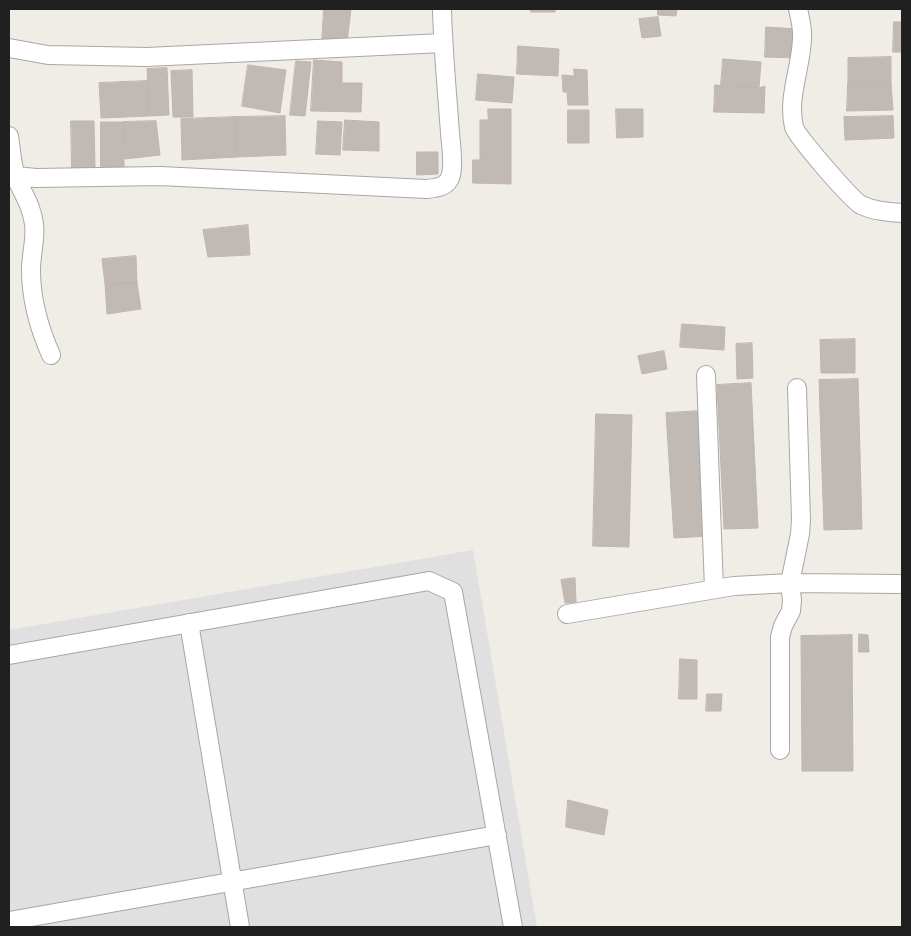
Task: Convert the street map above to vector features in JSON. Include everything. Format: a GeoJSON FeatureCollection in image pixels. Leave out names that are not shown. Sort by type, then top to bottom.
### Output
{"type":"FeatureCollection","features":[{"type":"Feature","properties":{"kind":"street"},"geometry":{"type":"LineString","coordinates":[[12,177],[170,177],[426,189],[445,185],[451,176],[442,9]]}},
{"type":"Feature","properties":{"kind":"street"},"geometry":{"type":"LineString","coordinates":[[798,9],[802,38],[792,98],[794,128],[842,188],[860,204],[876,210],[902,213]]}},
{"type":"Feature","properties":{"kind":"street"},"geometry":{"type":"LineString","coordinates":[[9,48],[48,55],[147,57],[443,43]]}},
{"type":"Feature","properties":{"kind":"street"},"geometry":{"type":"LineString","coordinates":[[9,136],[12,177],[26,195],[32,211],[34,226],[31,269],[34,301],[40,331],[50,355]]}},
{"type":"Feature","properties":{"kind":"street"},"geometry":{"type":"LineString","coordinates":[[706,375],[714,589]]}},
{"type":"Feature","properties":{"kind":"street"},"geometry":{"type":"LineString","coordinates":[[780,750],[780,637],[783,626],[791,611],[790,583],[801,520],[797,388]]}},
{"type":"Feature","properties":{"kind":"street"},"geometry":{"type":"LineString","coordinates":[[9,655],[429,581],[453,592],[513,927]]}},
{"type":"Feature","properties":{"kind":"street"},"geometry":{"type":"LineString","coordinates":[[567,614],[714,589],[790,583],[902,584]]}},
{"type":"Feature","properties":{"kind":"street"},"geometry":{"type":"LineString","coordinates":[[189,623],[240,927]]}},
{"type":"Feature","properties":{"kind":"street"},"geometry":{"type":"LineString","coordinates":[[9,921],[497,835]]}},
{"type":"Feature","properties":{"kind":"shaded area"},"geometry":{"type":"Polygon","coordinates":[[[473,550],[537,927],[9,927],[9,630],[473,550]]]}},
{"type":"Feature","properties":{"kind":"building"},"geometry":{"type":"Polygon","coordinates":[[[324,9],[351,9],[347,42],[322,41],[324,9]]]}},
{"type":"Feature","properties":{"kind":"building"},"geometry":{"type":"Polygon","coordinates":[[[531,9],[555,9],[555,12],[531,12],[531,9]]]}},
{"type":"Feature","properties":{"kind":"building"},"geometry":{"type":"Polygon","coordinates":[[[658,9],[677,9],[676,16],[658,15],[658,9]]]}},
{"type":"Feature","properties":{"kind":"building"},"geometry":{"type":"Polygon","coordinates":[[[658,17],[661,36],[642,38],[639,19],[658,17]]]}},
{"type":"Feature","properties":{"kind":"building"},"geometry":{"type":"Polygon","coordinates":[[[894,22],[902,22],[902,52],[893,52],[894,22]]]}},
{"type":"Feature","properties":{"kind":"building"},"geometry":{"type":"Polygon","coordinates":[[[766,27],[798,29],[797,58],[765,57],[766,27]]]}},
{"type":"Feature","properties":{"kind":"building"},"geometry":{"type":"Polygon","coordinates":[[[518,46],[559,49],[558,76],[517,74],[518,46]]]}},
{"type":"Feature","properties":{"kind":"building"},"geometry":{"type":"Polygon","coordinates":[[[891,57],[891,83],[848,83],[848,58],[891,57]]]}},
{"type":"Feature","properties":{"kind":"building"},"geometry":{"type":"Polygon","coordinates":[[[723,59],[761,62],[759,88],[721,85],[723,59]]]}},
{"type":"Feature","properties":{"kind":"building"},"geometry":{"type":"Polygon","coordinates":[[[314,60],[342,62],[342,83],[362,83],[361,112],[311,111],[314,60]]]}},
{"type":"Feature","properties":{"kind":"building"},"geometry":{"type":"Polygon","coordinates":[[[296,61],[311,62],[305,116],[290,115],[296,61]]]}},
{"type":"Feature","properties":{"kind":"building"},"geometry":{"type":"Polygon","coordinates":[[[248,65],[286,70],[280,113],[242,106],[248,65]]]}},
{"type":"Feature","properties":{"kind":"building"},"geometry":{"type":"Polygon","coordinates":[[[167,68],[169,115],[149,116],[147,69],[167,68]]]}},
{"type":"Feature","properties":{"kind":"building"},"geometry":{"type":"Polygon","coordinates":[[[574,69],[587,70],[588,105],[568,105],[567,92],[563,92],[562,75],[574,76],[574,69]]]}},
{"type":"Feature","properties":{"kind":"building"},"geometry":{"type":"Polygon","coordinates":[[[192,70],[193,117],[173,117],[171,71],[192,70]]]}},
{"type":"Feature","properties":{"kind":"building"},"geometry":{"type":"Polygon","coordinates":[[[478,74],[514,77],[512,103],[476,100],[478,74]]]}},
{"type":"Feature","properties":{"kind":"building"},"geometry":{"type":"Polygon","coordinates":[[[147,81],[149,116],[101,118],[99,83],[147,81]]]}},
{"type":"Feature","properties":{"kind":"building"},"geometry":{"type":"Polygon","coordinates":[[[848,83],[891,83],[893,110],[847,111],[848,83]]]}},
{"type":"Feature","properties":{"kind":"building"},"geometry":{"type":"Polygon","coordinates":[[[715,85],[759,88],[765,86],[764,113],[714,112],[715,85]]]}},
{"type":"Feature","properties":{"kind":"building"},"geometry":{"type":"Polygon","coordinates":[[[488,109],[511,109],[511,160],[480,160],[480,120],[488,120],[488,109]]]}},
{"type":"Feature","properties":{"kind":"building"},"geometry":{"type":"Polygon","coordinates":[[[616,109],[643,109],[643,137],[617,138],[616,109]]]}},
{"type":"Feature","properties":{"kind":"building"},"geometry":{"type":"Polygon","coordinates":[[[568,110],[589,110],[589,143],[568,143],[568,110]]]}},
{"type":"Feature","properties":{"kind":"building"},"geometry":{"type":"Polygon","coordinates":[[[285,116],[286,155],[237,157],[235,117],[285,116]]]}},
{"type":"Feature","properties":{"kind":"building"},"geometry":{"type":"Polygon","coordinates":[[[893,116],[894,138],[845,140],[844,117],[893,116]]]}},
{"type":"Feature","properties":{"kind":"building"},"geometry":{"type":"Polygon","coordinates":[[[235,117],[237,157],[182,160],[181,119],[235,117]]]}},
{"type":"Feature","properties":{"kind":"building"},"geometry":{"type":"Polygon","coordinates":[[[345,120],[379,122],[379,151],[343,150],[345,120]]]}},
{"type":"Feature","properties":{"kind":"building"},"geometry":{"type":"Polygon","coordinates":[[[71,121],[94,121],[95,168],[72,168],[71,121]]]}},
{"type":"Feature","properties":{"kind":"building"},"geometry":{"type":"Polygon","coordinates":[[[156,121],[160,155],[125,159],[124,122],[156,121]]]}},
{"type":"Feature","properties":{"kind":"building"},"geometry":{"type":"Polygon","coordinates":[[[318,121],[342,122],[340,155],[316,154],[318,121]]]}},
{"type":"Feature","properties":{"kind":"building"},"geometry":{"type":"Polygon","coordinates":[[[101,122],[124,122],[124,170],[101,171],[101,122]]]}},
{"type":"Feature","properties":{"kind":"building"},"geometry":{"type":"Polygon","coordinates":[[[417,152],[438,152],[438,174],[417,175],[417,152]]]}},
{"type":"Feature","properties":{"kind":"building"},"geometry":{"type":"Polygon","coordinates":[[[473,160],[511,160],[511,184],[473,183],[473,160]]]}},
{"type":"Feature","properties":{"kind":"building"},"geometry":{"type":"Polygon","coordinates":[[[248,225],[250,255],[208,257],[203,230],[248,225]]]}},
{"type":"Feature","properties":{"kind":"building"},"geometry":{"type":"Polygon","coordinates":[[[136,256],[137,283],[105,284],[102,259],[136,256]]]}},
{"type":"Feature","properties":{"kind":"building"},"geometry":{"type":"Polygon","coordinates":[[[137,283],[141,309],[107,314],[105,284],[137,283]]]}},
{"type":"Feature","properties":{"kind":"building"},"geometry":{"type":"Polygon","coordinates":[[[682,324],[725,327],[724,350],[680,347],[682,324]]]}},
{"type":"Feature","properties":{"kind":"building"},"geometry":{"type":"Polygon","coordinates":[[[855,339],[855,373],[821,373],[820,340],[855,339]]]}},
{"type":"Feature","properties":{"kind":"building"},"geometry":{"type":"Polygon","coordinates":[[[752,343],[753,378],[737,379],[736,344],[752,343]]]}},
{"type":"Feature","properties":{"kind":"building"},"geometry":{"type":"Polygon","coordinates":[[[664,351],[667,369],[642,374],[638,356],[664,351]]]}},
{"type":"Feature","properties":{"kind":"building"},"geometry":{"type":"Polygon","coordinates":[[[858,379],[862,529],[824,530],[819,380],[858,379]]]}},
{"type":"Feature","properties":{"kind":"building"},"geometry":{"type":"Polygon","coordinates":[[[751,383],[758,528],[724,529],[717,385],[751,383]]]}},
{"type":"Feature","properties":{"kind":"building"},"geometry":{"type":"Polygon","coordinates":[[[700,411],[708,536],[674,538],[666,413],[700,411]]]}},
{"type":"Feature","properties":{"kind":"building"},"geometry":{"type":"Polygon","coordinates":[[[596,414],[632,415],[629,547],[593,546],[596,414]]]}},
{"type":"Feature","properties":{"kind":"building"},"geometry":{"type":"Polygon","coordinates":[[[575,578],[576,602],[565,603],[561,580],[575,578]]]}},
{"type":"Feature","properties":{"kind":"building"},"geometry":{"type":"Polygon","coordinates":[[[859,634],[868,635],[869,652],[859,652],[859,634]]]}},
{"type":"Feature","properties":{"kind":"building"},"geometry":{"type":"Polygon","coordinates":[[[852,635],[853,771],[802,771],[801,636],[852,635]]]}},
{"type":"Feature","properties":{"kind":"building"},"geometry":{"type":"Polygon","coordinates":[[[680,659],[697,660],[697,699],[679,699],[680,659]]]}},
{"type":"Feature","properties":{"kind":"building"},"geometry":{"type":"Polygon","coordinates":[[[707,694],[722,694],[721,711],[706,711],[707,694]]]}},
{"type":"Feature","properties":{"kind":"building"},"geometry":{"type":"Polygon","coordinates":[[[568,800],[608,810],[604,835],[566,827],[568,800]]]}}]}
